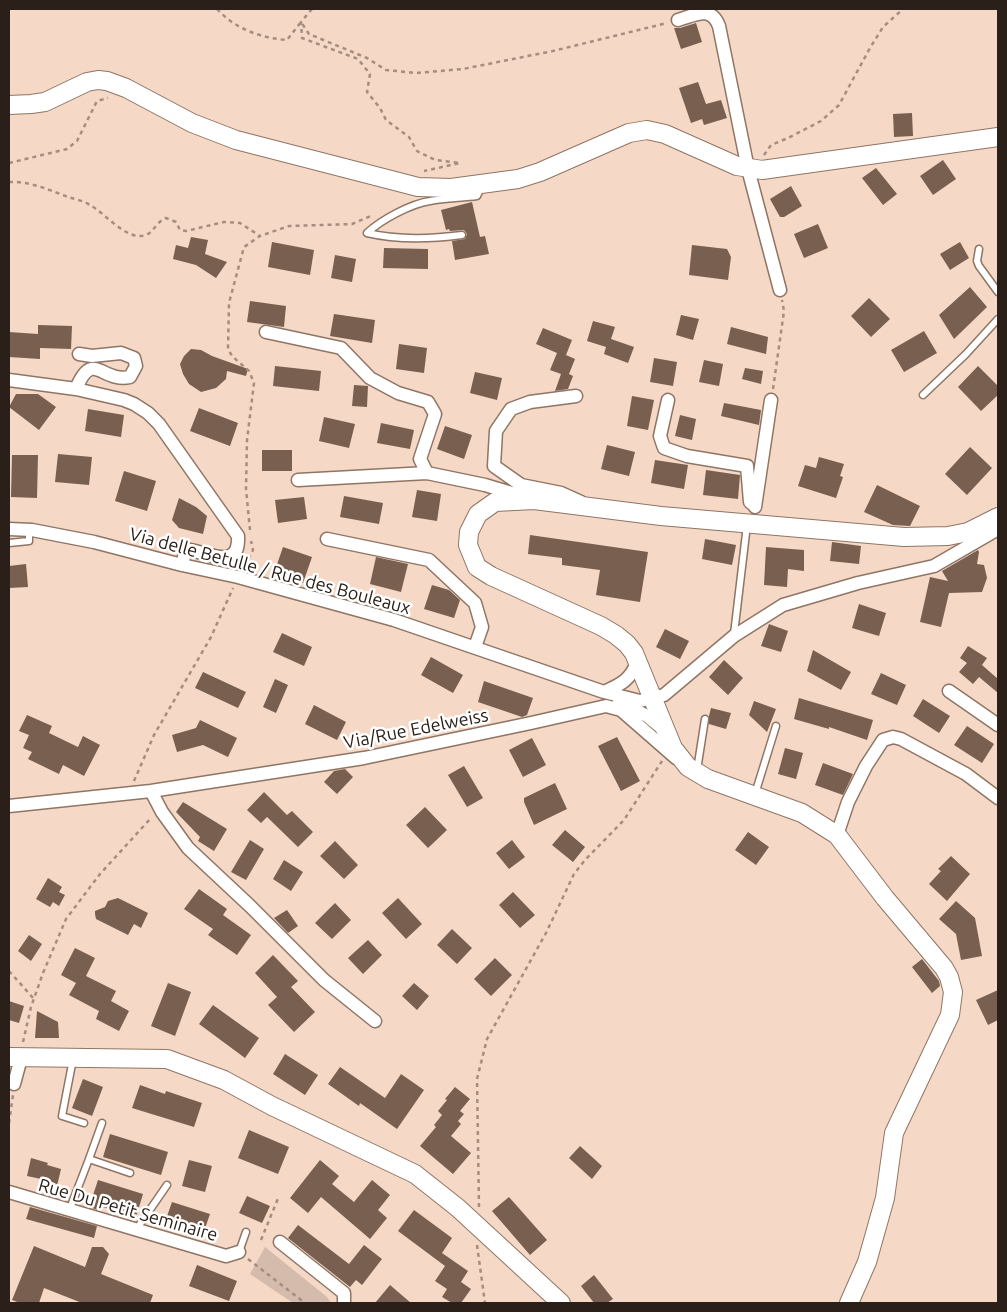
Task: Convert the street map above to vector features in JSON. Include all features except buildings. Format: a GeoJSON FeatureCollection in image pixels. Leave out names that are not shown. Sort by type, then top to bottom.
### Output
{"type":"FeatureCollection","features":[{"type":"Feature","properties":{"kind":"main road"},"geometry":{"type":"LineString","coordinates":[[9,105],[45,102],[87,82],[108,81],[126,88],[192,123],[236,140],[418,187],[451,188],[518,179],[540,172],[629,133],[647,130],[665,134],[737,166],[755,170],[998,137]]}},
{"type":"Feature","properties":{"kind":"main road"},"geometry":{"type":"LineString","coordinates":[[849,1303],[867,1262],[885,1198],[894,1134],[948,1022],[952,1008],[953,992],[949,977],[944,968],[837,835],[802,813],[708,779],[692,770],[673,748],[638,661],[627,644],[601,626],[491,576],[477,567],[468,545],[469,532],[478,514],[495,502],[534,500],[661,516],[904,537],[948,536],[968,532],[998,517]]}},
{"type":"Feature","properties":{"kind":"main road"},"geometry":{"type":"LineString","coordinates":[[15,1057],[167,1059],[224,1080],[272,1106],[415,1174],[432,1186],[474,1223],[561,1303]]}},
{"type":"Feature","properties":{"kind":"street"},"geometry":{"type":"LineString","coordinates":[[678,20],[708,13],[716,18],[755,170],[780,290]]}},
{"type":"Feature","properties":{"kind":"street"},"geometry":{"type":"LineString","coordinates":[[266,332],[341,348],[370,378],[398,393],[428,402],[434,414],[420,459],[427,473]]}},
{"type":"Feature","properties":{"kind":"street"},"geometry":{"type":"LineString","coordinates":[[76,389],[86,370],[93,368],[120,379],[130,377],[136,366],[134,358],[121,352],[92,356],[79,354]]}},
{"type":"Feature","properties":{"kind":"street"},"geometry":{"type":"LineString","coordinates":[[9,380],[76,389],[124,400],[148,413],[159,424],[238,536],[239,545],[235,553],[228,557],[219,558],[190,550],[185,553],[182,565]]}},
{"type":"Feature","properties":{"kind":"street"},"geometry":{"type":"LineString","coordinates":[[576,396],[530,402],[511,409],[496,432],[494,466],[521,485],[561,493],[594,508]]}},
{"type":"Feature","properties":{"kind":"street"},"geometry":{"type":"LineString","coordinates":[[668,400],[660,436],[664,448],[687,456],[747,466],[750,502],[755,506]]}},
{"type":"Feature","properties":{"kind":"street"},"geometry":{"type":"LineString","coordinates":[[750,524],[755,506],[771,400]]}},
{"type":"Feature","properties":{"kind":"street"},"geometry":{"type":"LineString","coordinates":[[298,480],[427,473],[485,485],[534,500]]}},
{"type":"Feature","properties":{"kind":"street","name":"Via delle Betulle / Rue des Bouleaux"},"geometry":{"type":"LineString","coordinates":[[9,529],[29,530],[94,542],[182,565],[238,577],[394,620],[604,692]]}},
{"type":"Feature","properties":{"kind":"street"},"geometry":{"type":"LineString","coordinates":[[604,692],[640,701],[664,695],[734,636],[784,605],[858,583],[934,566],[998,529]]}},
{"type":"Feature","properties":{"kind":"street"},"geometry":{"type":"LineString","coordinates":[[327,539],[429,560],[475,603],[482,627],[475,647]]}},
{"type":"Feature","properties":{"kind":"street"},"geometry":{"type":"LineString","coordinates":[[604,692],[621,684],[633,673],[638,661]]}},
{"type":"Feature","properties":{"kind":"street"},"geometry":{"type":"LineString","coordinates":[[949,691],[998,725]]}},
{"type":"Feature","properties":{"kind":"street"},"geometry":{"type":"LineString","coordinates":[[604,692],[647,716],[666,732]]}},
{"type":"Feature","properties":{"kind":"street","name":"Via/Rue Edelweiss"},"geometry":{"type":"LineString","coordinates":[[9,806],[151,791],[364,758],[606,706],[620,710],[692,770]]}},
{"type":"Feature","properties":{"kind":"street"},"geometry":{"type":"LineString","coordinates":[[837,835],[848,802],[866,766],[883,740],[893,737],[901,739],[966,774],[998,798]]}},
{"type":"Feature","properties":{"kind":"street"},"geometry":{"type":"LineString","coordinates":[[151,791],[162,812],[188,848],[250,906],[324,980],[375,1021]]}},
{"type":"Feature","properties":{"kind":"street"},"geometry":{"type":"LineString","coordinates":[[14,1084],[15,1057]]}},
{"type":"Feature","properties":{"kind":"street","name":"Rue Du Petit Seminaire"},"geometry":{"type":"LineString","coordinates":[[9,1192],[135,1231],[226,1256],[238,1252]]}},
{"type":"Feature","properties":{"kind":"street"},"geometry":{"type":"LineString","coordinates":[[280,1242],[344,1293],[344,1303]]}},
{"type":"Feature","properties":{"kind":"lane"},"geometry":{"type":"LineString","coordinates":[[462,235],[434,238],[380,236],[367,233],[375,225],[400,212],[428,201],[477,196],[483,185]]}},
{"type":"Feature","properties":{"kind":"lane"},"geometry":{"type":"LineString","coordinates":[[979,249],[977,261],[998,292]]}},
{"type":"Feature","properties":{"kind":"lane"},"geometry":{"type":"LineString","coordinates":[[922,395],[966,354],[998,319]]}},
{"type":"Feature","properties":{"kind":"lane"},"geometry":{"type":"LineString","coordinates":[[734,636],[750,524]]}},
{"type":"Feature","properties":{"kind":"lane"},"geometry":{"type":"LineString","coordinates":[[9,542],[29,541],[29,530]]}},
{"type":"Feature","properties":{"kind":"lane"},"geometry":{"type":"LineString","coordinates":[[692,770],[705,720]]}},
{"type":"Feature","properties":{"kind":"lane"},"geometry":{"type":"LineString","coordinates":[[754,796],[776,726]]}},
{"type":"Feature","properties":{"kind":"lane"},"geometry":{"type":"LineString","coordinates":[[73,1058],[62,1116],[84,1123]]}},
{"type":"Feature","properties":{"kind":"lane"},"geometry":{"type":"LineString","coordinates":[[69,1211],[102,1123]]}},
{"type":"Feature","properties":{"kind":"lane"},"geometry":{"type":"LineString","coordinates":[[89,1159],[130,1173]]}},
{"type":"Feature","properties":{"kind":"lane"},"geometry":{"type":"LineString","coordinates":[[135,1231],[166,1185]]}},
{"type":"Feature","properties":{"kind":"lane"},"geometry":{"type":"LineString","coordinates":[[238,1252],[246,1232]]}},
{"type":"Feature","properties":{"kind":"path"},"geometry":{"type":"LineString","coordinates":[[218,9],[234,23],[260,36],[286,40],[312,9]]}},
{"type":"Feature","properties":{"kind":"path"},"geometry":{"type":"LineString","coordinates":[[755,170],[771,145],[820,121],[839,105],[883,27],[903,9]]}},
{"type":"Feature","properties":{"kind":"path"},"geometry":{"type":"LineString","coordinates":[[301,22],[309,34],[367,58],[386,70],[416,73],[472,68],[553,51],[678,20]]}},
{"type":"Feature","properties":{"kind":"path"},"geometry":{"type":"LineString","coordinates":[[301,22],[302,38],[358,59],[370,74],[367,92],[380,108],[386,120],[409,137],[417,151],[435,160],[460,163],[425,171],[418,187]]}},
{"type":"Feature","properties":{"kind":"path"},"geometry":{"type":"LineString","coordinates":[[9,164],[67,149],[77,141],[97,101],[106,98],[114,100]]}},
{"type":"Feature","properties":{"kind":"path"},"geometry":{"type":"LineString","coordinates":[[9,182],[22,182],[38,186],[90,205],[115,225],[126,232],[138,236],[146,235],[152,231],[158,222],[166,218],[176,222],[180,230],[186,232],[224,222],[240,223],[260,236]]}},
{"type":"Feature","properties":{"kind":"path"},"geometry":{"type":"LineString","coordinates":[[771,400],[784,311],[780,290]]}},
{"type":"Feature","properties":{"kind":"path"},"geometry":{"type":"LineString","coordinates":[[128,794],[154,734],[211,637],[238,577]]}},
{"type":"Feature","properties":{"kind":"path"},"geometry":{"type":"LineString","coordinates":[[474,1223],[479,1217],[477,1078],[487,1039],[546,933],[574,874],[624,820],[665,756]]}},
{"type":"Feature","properties":{"kind":"path"},"geometry":{"type":"LineString","coordinates":[[15,1057],[43,973],[66,919],[105,868],[152,817],[152,810]]}},
{"type":"Feature","properties":{"kind":"path"},"geometry":{"type":"LineString","coordinates":[[9,971],[34,999]]}},
{"type":"Feature","properties":{"kind":"path"},"geometry":{"type":"LineString","coordinates":[[9,1123],[14,1084]]}},
{"type":"Feature","properties":{"kind":"path"},"geometry":{"type":"LineString","coordinates":[[261,1240],[279,1196]]}},
{"type":"Feature","properties":{"kind":"path"},"geometry":{"type":"LineString","coordinates":[[477,1245],[485,1303]]}},
{"type":"Feature","properties":{"kind":"path"},"geometry":{"type":"LineString","coordinates":[[238,1252],[305,1303]]}},
{"type":"Feature","properties":{"kind":"shaded area"},"geometry":{"type":"Polygon","coordinates":[[[265,1247],[327,1297],[331,1303],[293,1303],[250,1274],[265,1247]]]}}]}
